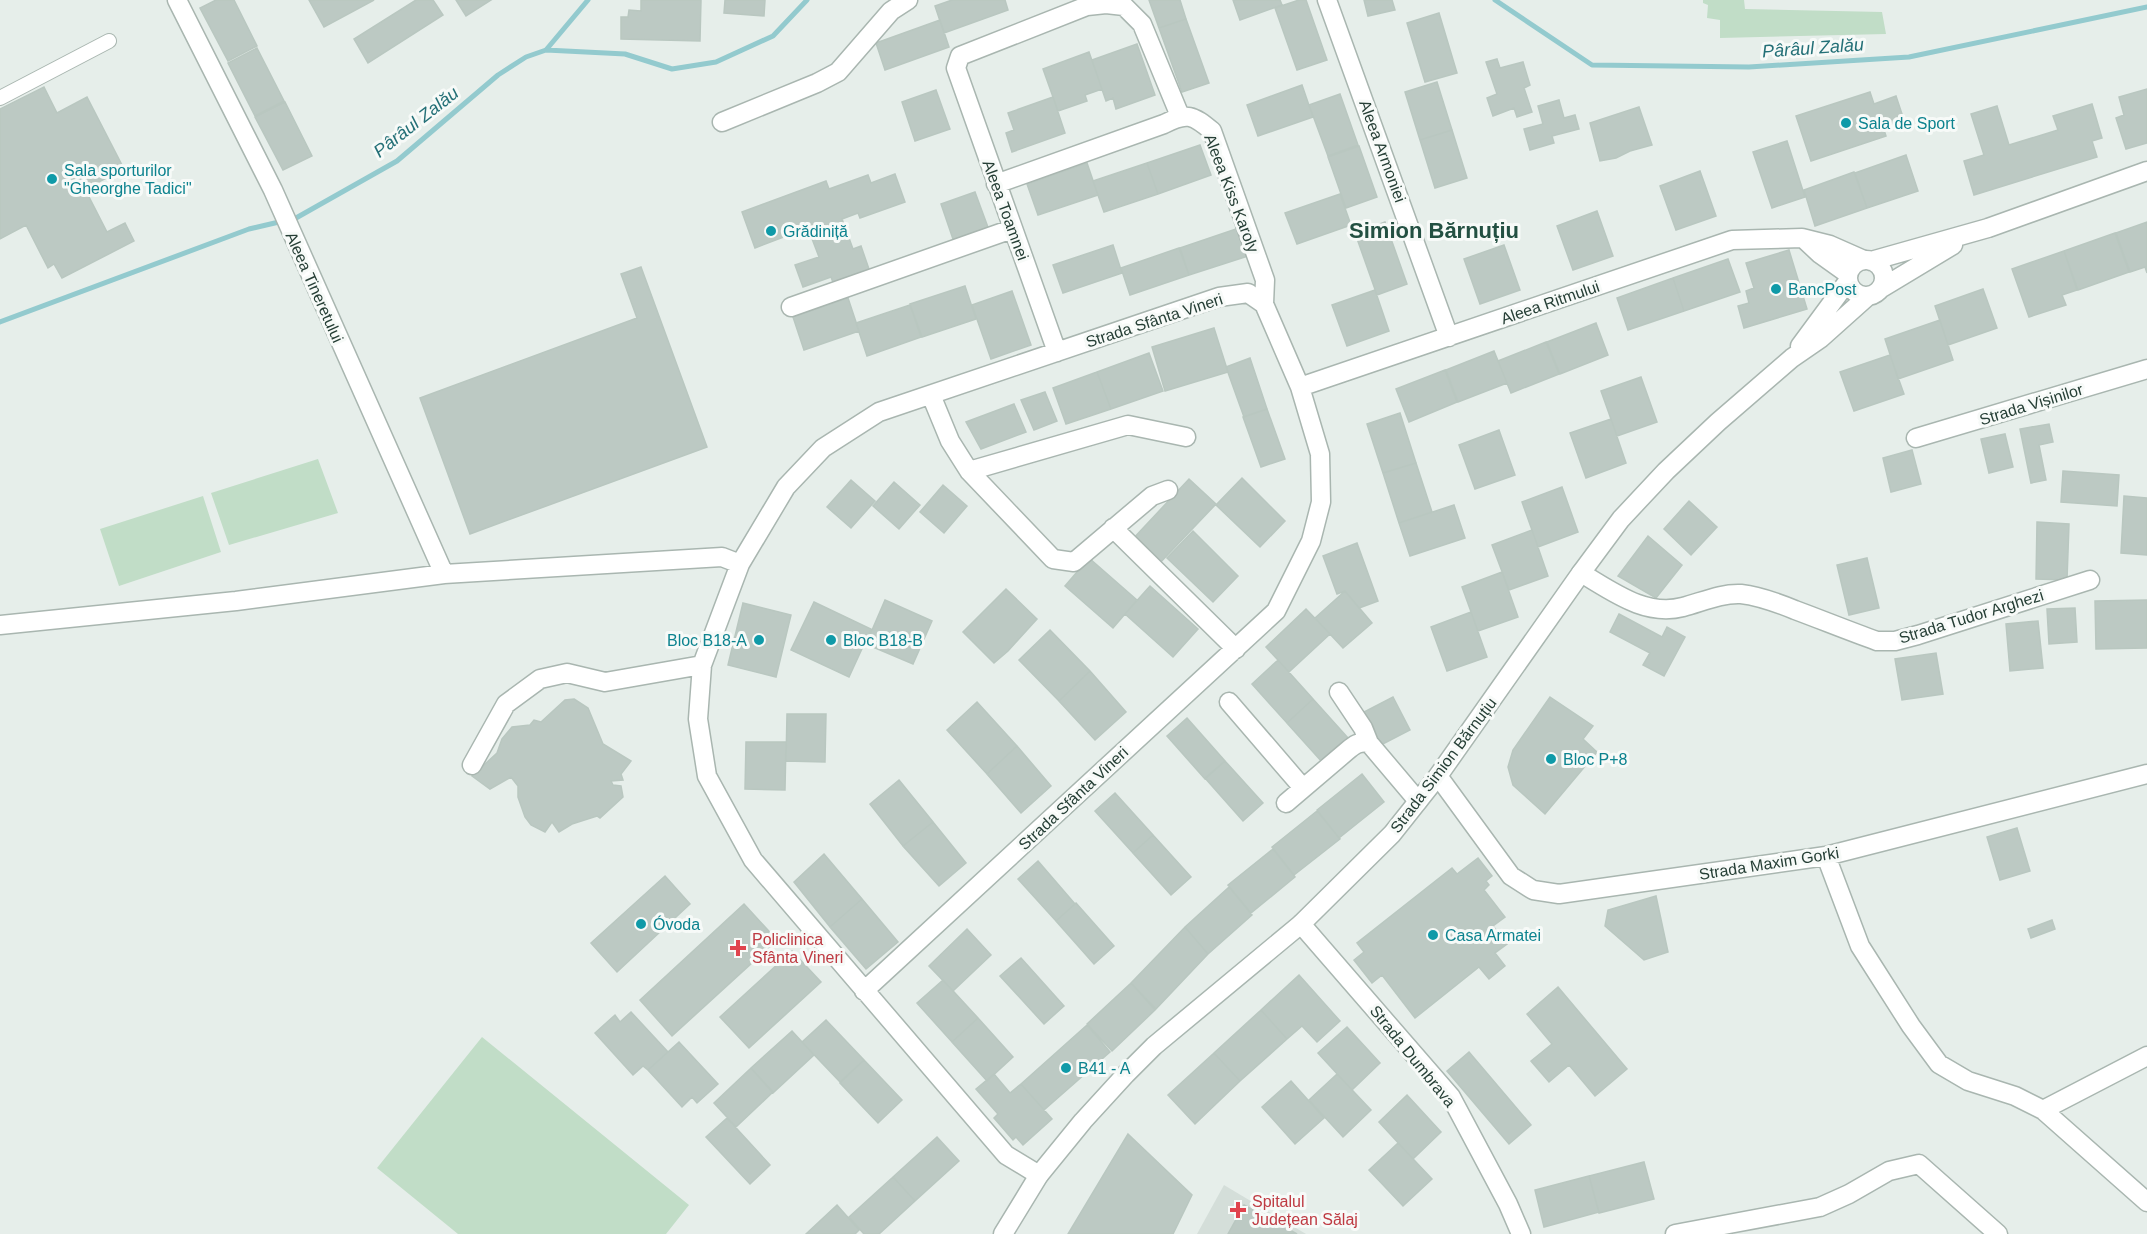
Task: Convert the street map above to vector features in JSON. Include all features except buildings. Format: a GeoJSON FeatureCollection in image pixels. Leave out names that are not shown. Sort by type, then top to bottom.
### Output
{"type":"FeatureCollection","features":[{"type":"Feature","properties":{"kind":"street"},"geometry":{"type":"LineString","coordinates":[[722,122],[838,72],[891,11],[908,0]]}},
{"type":"Feature","properties":{"kind":"street","name":"Aleea Armoniei"},"geometry":{"type":"LineString","coordinates":[[1326,0],[1449,337]]}},
{"type":"Feature","properties":{"kind":"street","name":"Aleea Tineretului"},"geometry":{"type":"LineString","coordinates":[[177,1],[273,190],[444,574]]}},
{"type":"Feature","properties":{"kind":"street","name":"Aleea Toamnei"},"geometry":{"type":"LineString","coordinates":[[1057,352],[956,68],[960,56],[1087,6],[1106,4],[1124,6],[1143,24],[1180,116]]}},
{"type":"Feature","properties":{"kind":"street"},"geometry":{"type":"LineString","coordinates":[[0,98],[109,41]]}},
{"type":"Feature","properties":{"kind":"street"},"geometry":{"type":"LineString","coordinates":[[996,184],[1164,124],[1180,116]]}},
{"type":"Feature","properties":{"kind":"street","name":"Aleea Kiss Karoly"},"geometry":{"type":"LineString","coordinates":[[1180,116],[1197,118],[1212,131],[1264,280],[1264,304]]}},
{"type":"Feature","properties":{"kind":"street","name":"Strada Simion Bărnuțiu"},"geometry":{"type":"LineString","coordinates":[[1792,358],[1848,278],[1853,265],[1981,230],[2147,171]]}},
{"type":"Feature","properties":{"kind":"street"},"geometry":{"type":"LineString","coordinates":[[790,307],[1012,229]]}},
{"type":"Feature","properties":{"kind":"street","name":"Strada Simion Bărnuțiu"},"geometry":{"type":"LineString","coordinates":[[1003,1234],[1039,1175],[1083,1121],[1154,1046],[1301,924],[1392,834],[1438,776],[1621,519],[1666,471],[1792,358],[1821,338],[1874,293],[1981,230]]}},
{"type":"Feature","properties":{"kind":"street"},"geometry":{"type":"LineString","coordinates":[[1802,238],[1848,278],[1856,294],[1874,293],[1884,277],[1879,265],[1868,260]]}},
{"type":"Feature","properties":{"kind":"street","name":"Aleea Ritmului"},"geometry":{"type":"LineString","coordinates":[[1300,387],[1732,240],[1802,238],[1830,245],[1868,260]]}},
{"type":"Feature","properties":{"kind":"street","name":"Strada Sfânta Vineri"},"geometry":{"type":"LineString","coordinates":[[864,990],[1276,611],[1311,541],[1321,502],[1320,454],[1300,387],[1264,304],[1248,293],[1219,297],[879,412],[824,448],[786,487],[740,564],[702,666],[698,719],[707,776],[753,860],[864,990],[1006,1155],[1039,1175]]}},
{"type":"Feature","properties":{"kind":"street","name":"Strada Vișinilor"},"geometry":{"type":"LineString","coordinates":[[1916,438],[2147,369]]}},
{"type":"Feature","properties":{"kind":"street"},"geometry":{"type":"LineString","coordinates":[[931,395],[950,441],[969,471],[1053,559],[1074,562],[1152,496],[1168,490]]}},
{"type":"Feature","properties":{"kind":"street"},"geometry":{"type":"LineString","coordinates":[[969,471],[1128,425],[1186,437]]}},
{"type":"Feature","properties":{"kind":"street"},"geometry":{"type":"LineString","coordinates":[[1113,528],[1236,648]]}},
{"type":"Feature","properties":{"kind":"street"},"geometry":{"type":"LineString","coordinates":[[0,625],[236,601],[444,574],[722,557],[740,564]]}},
{"type":"Feature","properties":{"kind":"street","name":"Strada Tudor Arghezi"},"geometry":{"type":"LineString","coordinates":[[1581,573],[1620,596],[1647,607],[1662,610],[1681,608],[1721,596],[1741,594],[1770,601],[1877,641],[1895,641],[1918,635],[2090,580]]}},
{"type":"Feature","properties":{"kind":"street"},"geometry":{"type":"LineString","coordinates":[[472,765],[506,704],[540,679],[567,673],[605,682],[702,666]]}},
{"type":"Feature","properties":{"kind":"street"},"geometry":{"type":"LineString","coordinates":[[1339,692],[1363,728],[1369,743],[1418,801]]}},
{"type":"Feature","properties":{"kind":"street"},"geometry":{"type":"LineString","coordinates":[[1229,702],[1303,788]]}},
{"type":"Feature","properties":{"kind":"street"},"geometry":{"type":"LineString","coordinates":[[1286,803],[1356,744],[1363,741],[1369,743]]}},
{"type":"Feature","properties":{"kind":"street","name":"Strada Maxim Gorki"},"geometry":{"type":"LineString","coordinates":[[1438,776],[1511,876],[1533,890],[1559,894],[1826,856],[2147,774]]}},
{"type":"Feature","properties":{"kind":"street"},"geometry":{"type":"LineString","coordinates":[[1826,856],[1860,946],[1911,1026],[1940,1064],[1968,1081],[2015,1096],[2043,1110],[2147,1202]]}},
{"type":"Feature","properties":{"kind":"street","name":"Strada Dumbrava"},"geometry":{"type":"LineString","coordinates":[[1301,924],[1450,1097],[1508,1204],[1521,1234]]}},
{"type":"Feature","properties":{"kind":"street"},"geometry":{"type":"LineString","coordinates":[[2043,1110],[2147,1056]]}},
{"type":"Feature","properties":{"kind":"street"},"geometry":{"type":"LineString","coordinates":[[1675,1234],[1820,1207],[1849,1194],[1888,1170],[1919,1164],[1998,1234]]}},
{"type":"Feature","properties":{"kind":"shaded area","name":"Spitalul Județean Sălaj"},"geometry":{"type":"Polygon","coordinates":[[[1224,1185],[1306,1234],[1197,1234],[1224,1185]]]}},
{"type":"Feature","properties":{"kind":"green space"},"geometry":{"type":"Polygon","coordinates":[[[1703,0],[1744,0],[1745,9],[1882,12],[1886,34],[1720,38],[1720,20],[1707,18],[1708,5],[1703,3],[1703,0]]]}},
{"type":"Feature","properties":{"kind":"green space"},"geometry":{"type":"Polygon","coordinates":[[[318,459],[338,513],[229,545],[211,493],[318,459]]]}},
{"type":"Feature","properties":{"kind":"green space"},"geometry":{"type":"Polygon","coordinates":[[[203,496],[221,552],[119,586],[100,529],[203,496]]]}},
{"type":"Feature","properties":{"kind":"green space"},"geometry":{"type":"Polygon","coordinates":[[[482,1037],[689,1205],[666,1234],[458,1234],[377,1168],[482,1037]]]}},
{"type":"Feature","properties":{"kind":"waterway"},"geometry":{"type":"LineString","coordinates":[[546,50],[588,0]]}},
{"type":"Feature","properties":{"kind":"waterway","name":"Pârâul Zalău"},"geometry":{"type":"LineString","coordinates":[[0,322],[249,229],[296,218],[397,161],[498,75],[526,57],[546,50],[625,54],[672,69],[716,62],[773,36],[807,0]]}},
{"type":"Feature","properties":{"kind":"waterway","name":"Pârâul Zalău"},"geometry":{"type":"LineString","coordinates":[[1495,0],[1592,65],[1749,67],[1909,57],[2147,7]]}},
{"type":"Feature","properties":{"kind":"place","name":"Sala de Sport"},"geometry":{"type":"Point","coordinates":[1846,123]}},
{"type":"Feature","properties":{"kind":"place","name":"Sala sporturilor \"Gheorghe Tadici\""},"geometry":{"type":"Point","coordinates":[52,179]}},
{"type":"Feature","properties":{"kind":"place","name":"Grădiniță"},"geometry":{"type":"Point","coordinates":[771,231]}},
{"type":"Feature","properties":{"kind":"place","name":"BancPost"},"geometry":{"type":"Point","coordinates":[1776,289]}},
{"type":"Feature","properties":{"kind":"place","name":"Bloc B18-A"},"geometry":{"type":"Point","coordinates":[759,640]}},
{"type":"Feature","properties":{"kind":"place","name":"Bloc B18-B"},"geometry":{"type":"Point","coordinates":[831,640]}},
{"type":"Feature","properties":{"kind":"place","name":"Bloc P+8"},"geometry":{"type":"Point","coordinates":[1551,759]}},
{"type":"Feature","properties":{"kind":"place","name":"Óvoda"},"geometry":{"type":"Point","coordinates":[641,924]}},
{"type":"Feature","properties":{"kind":"place","name":"Casa Armatei"},"geometry":{"type":"Point","coordinates":[1433,935]}},
{"type":"Feature","properties":{"kind":"place","name":"Policlinica Sfânta Vineri"},"geometry":{"type":"Point","coordinates":[738,948]}},
{"type":"Feature","properties":{"kind":"place","name":"B41 - A"},"geometry":{"type":"Point","coordinates":[1066,1068]}},
{"type":"Feature","properties":{"kind":"place","name":"Spitalul Județean Sălaj"},"geometry":{"type":"Point","coordinates":[1238,1210]}},
{"type":"Feature","properties":{"kind":"district","name":"Simion Bărnuțiu"},"geometry":{"type":"Point","coordinates":[1434,230]}}]}
